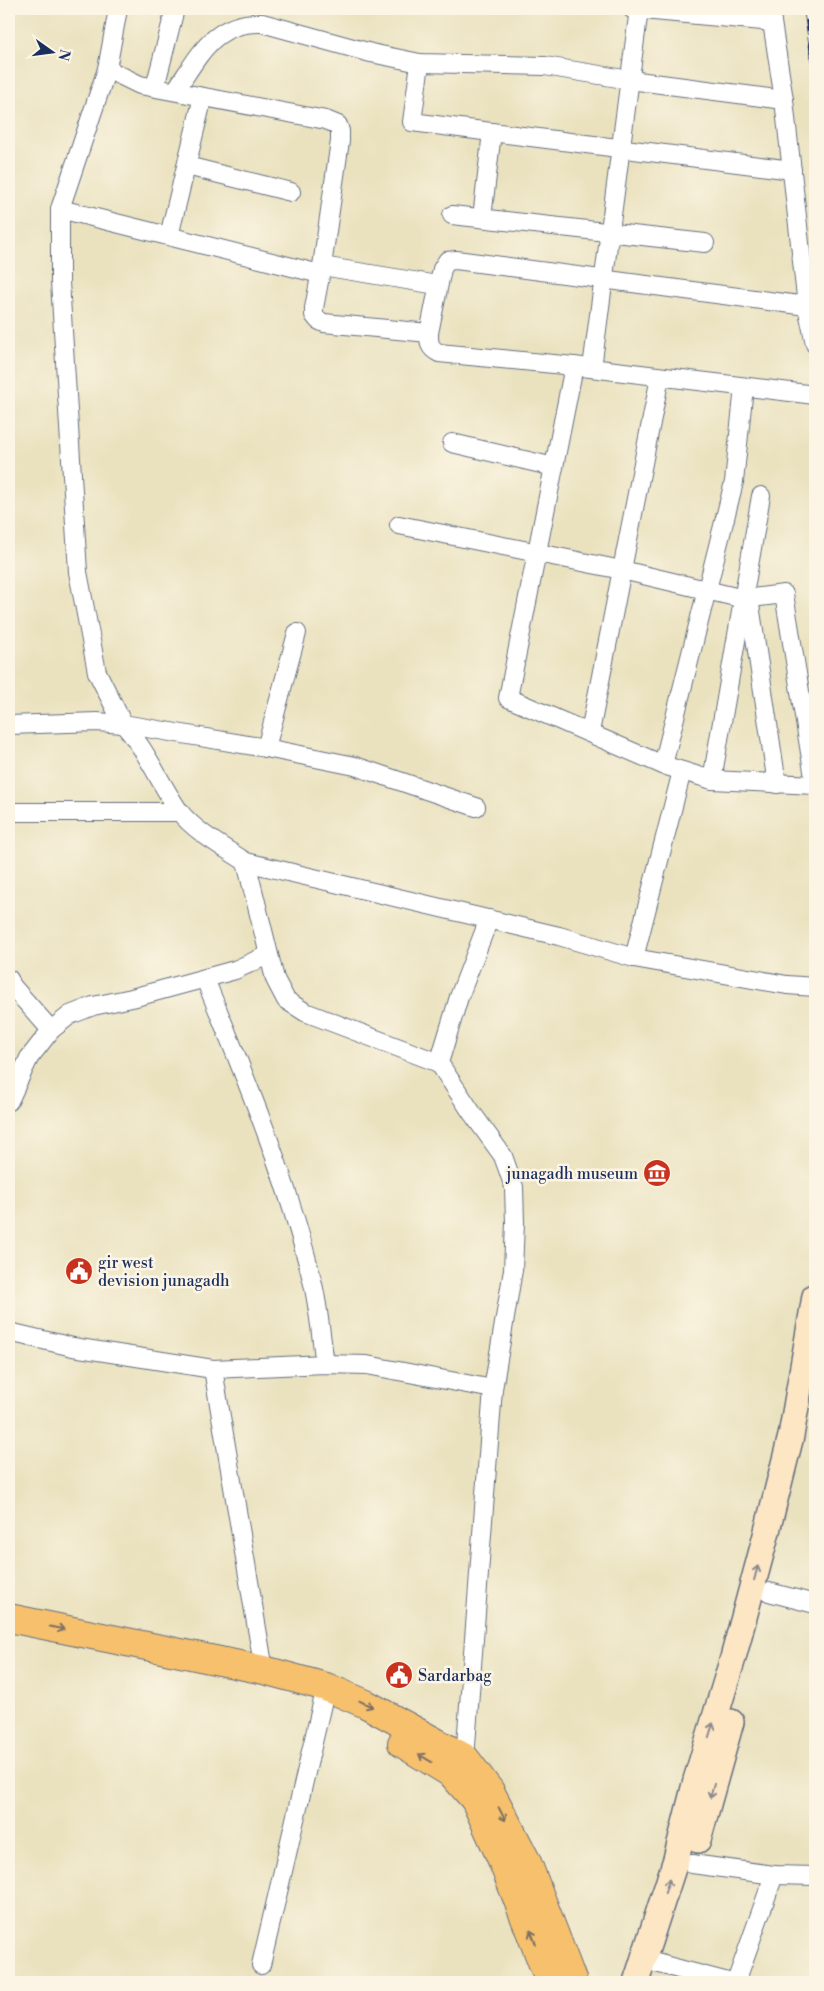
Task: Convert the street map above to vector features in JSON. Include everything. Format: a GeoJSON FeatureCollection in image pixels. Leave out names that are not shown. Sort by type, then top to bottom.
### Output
{"type":"FeatureCollection","features":[{"type":"Feature","properties":{"kind":"main road"},"geometry":{"type":"LineString","coordinates":[[636,1982],[676,1859],[696,1780],[733,1658],[765,1539],[791,1436],[815,1296]]}},
{"type":"Feature","properties":{"kind":"main road"},"geometry":{"type":"LineString","coordinates":[[652,1973],[692,1864],[769,1592],[810,1419],[815,1388]]}},
{"type":"Feature","properties":{"kind":"main road"},"geometry":{"type":"LineString","coordinates":[[9,1618],[264,1670],[324,1696]]}},
{"type":"Feature","properties":{"kind":"main road"},"geometry":{"type":"LineString","coordinates":[[9,1637],[366,1704],[460,1768],[490,1791],[527,1862],[573,1982]]}},
{"type":"Feature","properties":{"kind":"main road"},"geometry":{"type":"LineString","coordinates":[[460,1768],[502,1860],[550,1982]]}},
{"type":"Feature","properties":{"kind":"street"},"geometry":{"type":"LineString","coordinates":[[118,9],[107,69],[60,209],[60,282],[78,572],[97,672],[122,724],[136,739],[180,812],[214,841],[246,862],[558,936],[634,958],[815,988]]}},
{"type":"Feature","properties":{"kind":"street"},"geometry":{"type":"LineString","coordinates":[[592,368],[630,80],[636,9],[771,16],[784,100],[807,306],[815,344]]}},
{"type":"Feature","properties":{"kind":"street"},"geometry":{"type":"LineString","coordinates":[[155,88],[170,12]]}},
{"type":"Feature","properties":{"kind":"street"},"geometry":{"type":"LineString","coordinates":[[175,91],[209,42],[227,29],[246,22],[262,23],[371,53],[420,63],[545,66],[630,80],[784,100]]}},
{"type":"Feature","properties":{"kind":"street"},"geometry":{"type":"LineString","coordinates":[[420,63],[412,122],[792,170]]}},
{"type":"Feature","properties":{"kind":"street"},"geometry":{"type":"LineString","coordinates":[[107,69],[140,84],[155,88],[326,120],[338,125],[340,140],[314,315],[324,323],[428,334]]}},
{"type":"Feature","properties":{"kind":"street"},"geometry":{"type":"LineString","coordinates":[[169,236],[203,97]]}},
{"type":"Feature","properties":{"kind":"street"},"geometry":{"type":"LineString","coordinates":[[482,218],[492,132]]}},
{"type":"Feature","properties":{"kind":"street"},"geometry":{"type":"LineString","coordinates":[[186,166],[291,192]]}},
{"type":"Feature","properties":{"kind":"street"},"geometry":{"type":"LineString","coordinates":[[60,209],[321,270],[438,286]]}},
{"type":"Feature","properties":{"kind":"street"},"geometry":{"type":"LineString","coordinates":[[452,215],[705,243]]}},
{"type":"Feature","properties":{"kind":"street"},"geometry":{"type":"LineString","coordinates":[[807,306],[456,260],[447,262],[442,269],[428,334],[429,344],[432,349],[439,353],[592,368],[815,395]]}},
{"type":"Feature","properties":{"kind":"street"},"geometry":{"type":"LineString","coordinates":[[399,526],[537,554],[622,570],[746,598],[784,594],[815,784],[712,780],[663,765],[508,698],[537,554],[574,366]]}},
{"type":"Feature","properties":{"kind":"street"},"geometry":{"type":"LineString","coordinates":[[590,732],[660,376]]}},
{"type":"Feature","properties":{"kind":"street"},"geometry":{"type":"LineString","coordinates":[[663,765],[734,482],[744,387]]}},
{"type":"Feature","properties":{"kind":"street"},"geometry":{"type":"LineString","coordinates":[[452,443],[554,467]]}},
{"type":"Feature","properties":{"kind":"street"},"geometry":{"type":"LineString","coordinates":[[712,780],[746,598],[761,496]]}},
{"type":"Feature","properties":{"kind":"street"},"geometry":{"type":"LineString","coordinates":[[746,598],[777,784]]}},
{"type":"Feature","properties":{"kind":"street"},"geometry":{"type":"LineString","coordinates":[[266,748],[297,633]]}},
{"type":"Feature","properties":{"kind":"street"},"geometry":{"type":"LineString","coordinates":[[9,724],[97,722],[122,724],[266,748],[355,766],[476,807]]}},
{"type":"Feature","properties":{"kind":"street"},"geometry":{"type":"LineString","coordinates":[[634,958],[682,771]]}},
{"type":"Feature","properties":{"kind":"street"},"geometry":{"type":"LineString","coordinates":[[9,812],[180,812]]}},
{"type":"Feature","properties":{"kind":"street"},"geometry":{"type":"LineString","coordinates":[[246,862],[268,955],[275,979],[286,1000],[305,1012],[439,1063],[503,1156],[514,1187],[513,1270],[493,1390],[460,1768]]}},
{"type":"Feature","properties":{"kind":"street"},"geometry":{"type":"LineString","coordinates":[[439,1063],[459,997],[489,919]]}},
{"type":"Feature","properties":{"kind":"street"},"geometry":{"type":"LineString","coordinates":[[11,1091],[29,1058],[50,1030],[70,1015],[93,1006],[235,970],[268,955]]}},
{"type":"Feature","properties":{"kind":"street"},"geometry":{"type":"LineString","coordinates":[[9,979],[12,986],[50,1030]]}},
{"type":"Feature","properties":{"kind":"street"},"geometry":{"type":"LineString","coordinates":[[205,979],[254,1098],[287,1193],[313,1286],[325,1364]]}},
{"type":"Feature","properties":{"kind":"street"},"geometry":{"type":"LineString","coordinates":[[9,1332],[73,1347],[214,1369],[325,1364],[367,1365],[493,1390]]}},
{"type":"Feature","properties":{"kind":"street"},"geometry":{"type":"LineString","coordinates":[[214,1369],[264,1670]]}},
{"type":"Feature","properties":{"kind":"street"},"geometry":{"type":"LineString","coordinates":[[769,1592],[815,1604]]}},
{"type":"Feature","properties":{"kind":"street"},"geometry":{"type":"LineString","coordinates":[[261,1965],[324,1696]]}},
{"type":"Feature","properties":{"kind":"street"},"geometry":{"type":"LineString","coordinates":[[692,1864],[774,1875],[815,1876]]}},
{"type":"Feature","properties":{"kind":"street"},"geometry":{"type":"LineString","coordinates":[[736,1982],[774,1875]]}},
{"type":"Feature","properties":{"kind":"street"},"geometry":{"type":"LineString","coordinates":[[652,1973],[728,1982]]}},
{"type":"Feature","properties":{"kind":"railway"},"geometry":{"type":"LineString","coordinates":[[806,9],[815,69]]}},
{"type":"Feature","properties":{"kind":"place","name":"junagadh museum"},"geometry":{"type":"Point","coordinates":[657,1173]}},
{"type":"Feature","properties":{"kind":"place","name":"gir west devision junagadh"},"geometry":{"type":"Point","coordinates":[79,1271]}},
{"type":"Feature","properties":{"kind":"place","name":"Sardarbag"},"geometry":{"type":"Point","coordinates":[399,1675]}}]}
